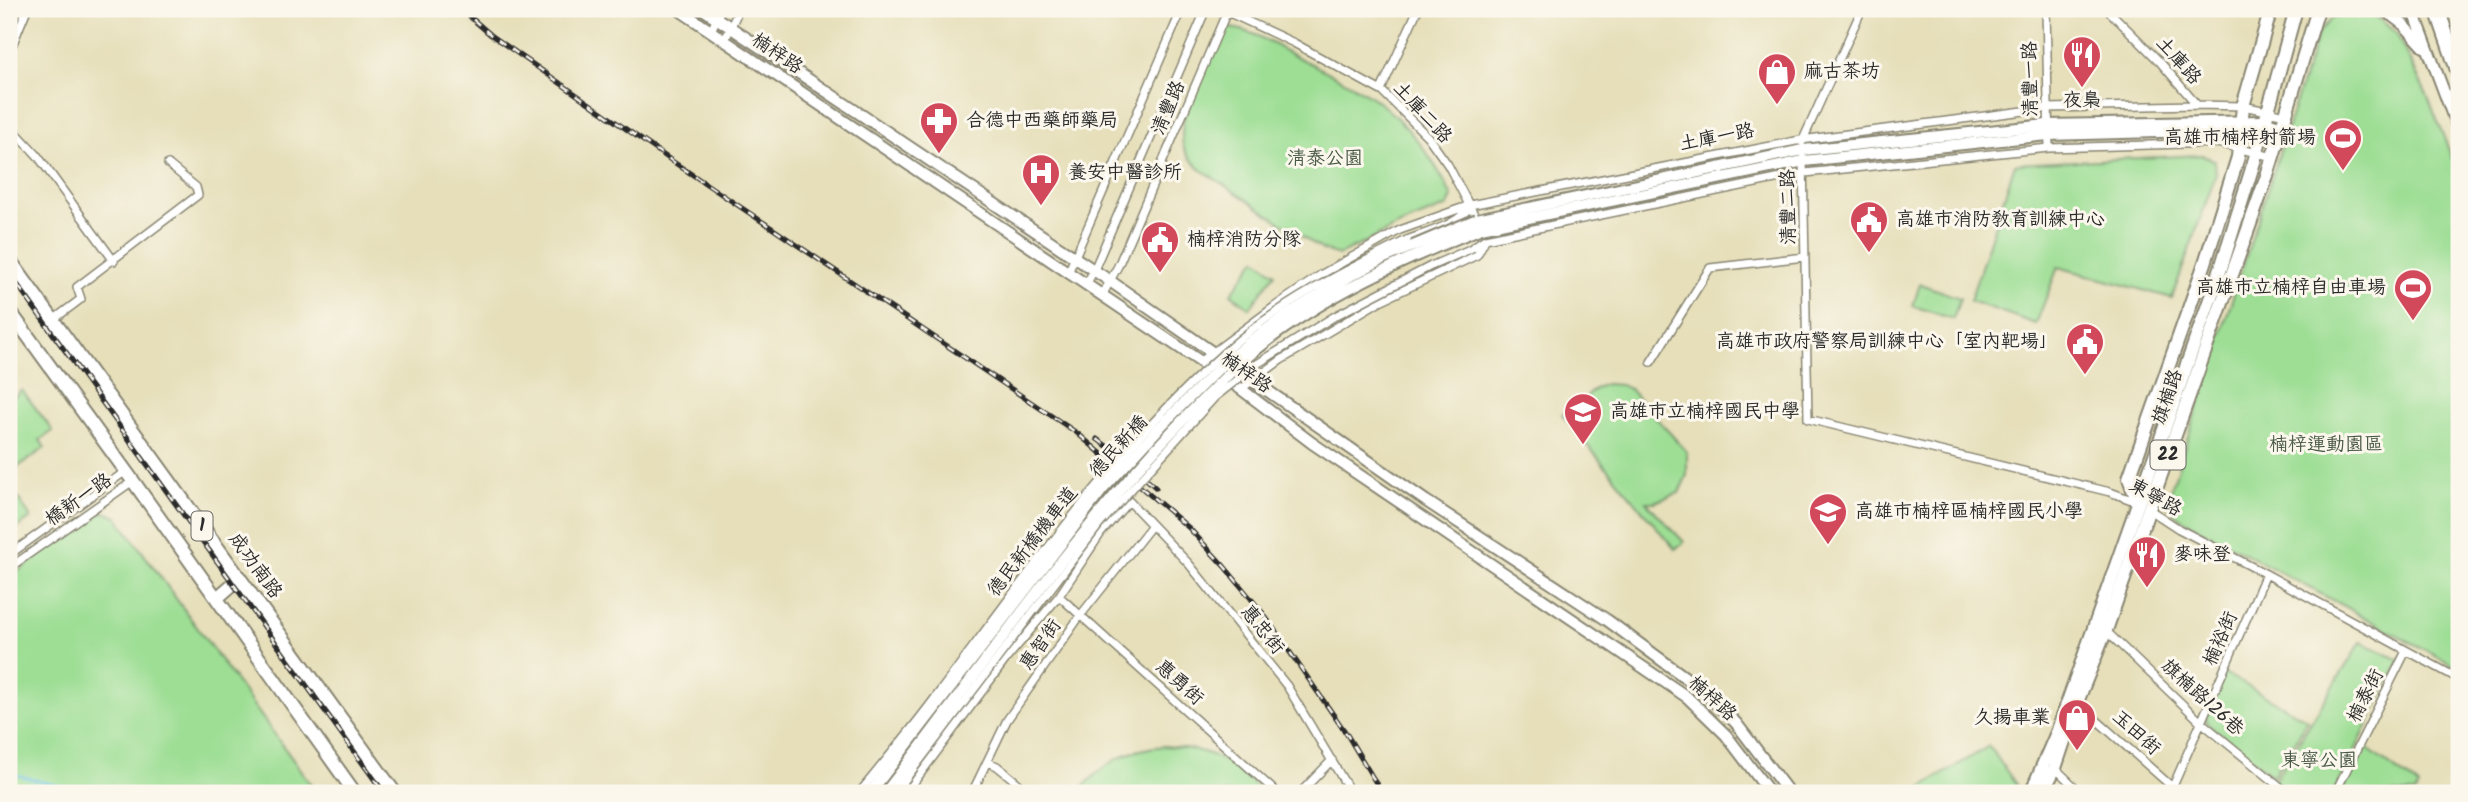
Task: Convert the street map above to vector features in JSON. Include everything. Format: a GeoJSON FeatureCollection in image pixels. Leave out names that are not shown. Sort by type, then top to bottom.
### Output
{"type":"FeatureCollection","features":[{"type":"Feature","properties":{"kind":"highway"},"geometry":{"type":"LineString","coordinates":[[2437,9],[2459,73]]}},
{"type":"Feature","properties":{"kind":"main road","name":"旗楠路"},"geometry":{"type":"LineString","coordinates":[[2143,506],[2129,478],[2206,263],[2239,147],[2243,106],[2271,9]]}},
{"type":"Feature","properties":{"kind":"main road","name":"旗楠路"},"geometry":{"type":"LineString","coordinates":[[2042,793],[2143,506],[2206,313],[2256,152],[2296,9]]}},
{"type":"Feature","properties":{"kind":"main road","name":"旗楠路"},"geometry":{"type":"LineString","coordinates":[[2143,506],[2273,157],[2320,10]]}},
{"type":"Feature","properties":{"kind":"main road","name":"成功南路"},"geometry":{"type":"LineString","coordinates":[[9,259],[396,793]]}},
{"type":"Feature","properties":{"kind":"main road","name":"1"},"geometry":{"type":"LineString","coordinates":[[9,310],[355,793]]}},
{"type":"Feature","properties":{"kind":"main road"},"geometry":{"type":"LineString","coordinates":[[217,598],[240,578]]}},
{"type":"Feature","properties":{"kind":"main road","name":"旗楠路"},"geometry":{"type":"LineString","coordinates":[[2031,793],[2050,765]]}},
{"type":"Feature","properties":{"kind":"street"},"geometry":{"type":"LineString","coordinates":[[9,53],[27,9]]}},
{"type":"Feature","properties":{"kind":"street","name":"楠梓路"},"geometry":{"type":"LineString","coordinates":[[678,9],[1241,389],[1311,443],[1687,697],[1726,735],[1770,793]]}},
{"type":"Feature","properties":{"kind":"street","name":"楠梓路"},"geometry":{"type":"LineString","coordinates":[[703,9],[719,13],[731,28],[1094,270],[1426,501],[1607,620],[1701,689],[1736,723],[1789,793]]}},
{"type":"Feature","properties":{"kind":"street"},"geometry":{"type":"LineString","coordinates":[[725,40],[739,9]]}},
{"type":"Feature","properties":{"kind":"street","name":"清豐路"},"geometry":{"type":"LineString","coordinates":[[1068,273],[1182,9]]}},
{"type":"Feature","properties":{"kind":"street","name":"清豐路"},"geometry":{"type":"LineString","coordinates":[[1086,285],[1206,9]]}},
{"type":"Feature","properties":{"kind":"street"},"geometry":{"type":"LineString","coordinates":[[1381,90],[1418,9]]}},
{"type":"Feature","properties":{"kind":"street","name":"清豐二路"},"geometry":{"type":"LineString","coordinates":[[1808,419],[1803,150],[1862,9]]}},
{"type":"Feature","properties":{"kind":"street","name":"清豐一路"},"geometry":{"type":"LineString","coordinates":[[2046,9],[2046,108],[2049,148]]}},
{"type":"Feature","properties":{"kind":"street","name":"土庫路"},"geometry":{"type":"LineString","coordinates":[[2107,9],[2160,62],[2197,105]]}},
{"type":"Feature","properties":{"kind":"street"},"geometry":{"type":"LineString","coordinates":[[2383,9],[2404,25],[2429,52]]}},
{"type":"Feature","properties":{"kind":"street"},"geometry":{"type":"LineString","coordinates":[[2413,9],[2459,132]]}},
{"type":"Feature","properties":{"kind":"street","name":"清豐路"},"geometry":{"type":"LineString","coordinates":[[1102,296],[1225,10]]}},
{"type":"Feature","properties":{"kind":"street","name":"土庫二路"},"geometry":{"type":"LineString","coordinates":[[1225,10],[1294,43],[1381,90],[1428,137],[1470,205],[1485,239]]}},
{"type":"Feature","properties":{"kind":"street"},"geometry":{"type":"LineString","coordinates":[[711,31],[719,13]]}},
{"type":"Feature","properties":{"kind":"street","name":"土庫一路"},"geometry":{"type":"LineString","coordinates":[[1200,362],[1274,307],[1361,252],[1400,230],[1470,205],[2046,108],[2243,106],[2284,121]]}},
{"type":"Feature","properties":{"kind":"street","name":"土庫一路"},"geometry":{"type":"LineString","coordinates":[[1479,223],[1803,150],[2048,130],[2240,127],[2266,116]]}},
{"type":"Feature","properties":{"kind":"street"},"geometry":{"type":"LineString","coordinates":[[9,125],[37,155],[114,261]]}},
{"type":"Feature","properties":{"kind":"street","name":"土庫一路"},"geometry":{"type":"LineString","coordinates":[[2240,127],[2277,141]]}},
{"type":"Feature","properties":{"kind":"street"},"geometry":{"type":"LineString","coordinates":[[895,793],[1100,524],[1215,397],[1257,364],[1347,310],[1485,239],[1805,173],[2049,148],[2217,143],[2273,157]]}},
{"type":"Feature","properties":{"kind":"street"},"geometry":{"type":"LineString","coordinates":[[53,320],[81,299],[77,288],[198,195],[196,187],[168,164]]}},
{"type":"Feature","properties":{"kind":"street","name":"德民新橋機車道"},"geometry":{"type":"LineString","coordinates":[[859,793],[936,698],[1065,525],[1107,474],[1228,349],[1278,311],[1349,269],[1466,213],[1470,205]]}},
{"type":"Feature","properties":{"kind":"street","name":"德民新橋"},"geometry":{"type":"LineString","coordinates":[[870,793],[1103,489],[1161,425],[1220,367],[1274,324],[1352,275],[1382,259],[1479,223]]}},
{"type":"Feature","properties":{"kind":"street","name":"德民新橋"},"geometry":{"type":"LineString","coordinates":[[885,793],[1107,503],[1228,373],[1260,346],[1352,287],[1479,223]]}},
{"type":"Feature","properties":{"kind":"street"},"geometry":{"type":"LineString","coordinates":[[1241,389],[1380,301],[1477,255],[1485,239]]}},
{"type":"Feature","properties":{"kind":"street"},"geometry":{"type":"LineString","coordinates":[[1651,362],[1710,268],[1805,257]]}},
{"type":"Feature","properties":{"kind":"street","name":"東寧路"},"geometry":{"type":"LineString","coordinates":[[1808,419],[2110,492],[2143,506],[2179,529],[2459,679]]}},
{"type":"Feature","properties":{"kind":"street","name":"橋新一路"},"geometry":{"type":"LineString","coordinates":[[9,555],[130,476]]}},
{"type":"Feature","properties":{"kind":"street","name":"橋新一路"},"geometry":{"type":"LineString","coordinates":[[9,568],[130,476]]}},
{"type":"Feature","properties":{"kind":"street","name":"惠忠街"},"geometry":{"type":"LineString","coordinates":[[1059,596],[1101,533],[1129,502],[1189,564],[1287,686],[1351,793]]}},
{"type":"Feature","properties":{"kind":"street","name":"惠智街"},"geometry":{"type":"LineString","coordinates":[[972,793],[1007,720],[1080,616],[1152,525]]}},
{"type":"Feature","properties":{"kind":"street","name":"楠裕街"},"geometry":{"type":"LineString","coordinates":[[2174,792],[2201,722],[2266,574]]}},
{"type":"Feature","properties":{"kind":"street"},"geometry":{"type":"LineString","coordinates":[[905,793],[1007,658],[1059,596]]}},
{"type":"Feature","properties":{"kind":"street","name":"惠勇街"},"geometry":{"type":"LineString","coordinates":[[1059,596],[1277,793]]}},
{"type":"Feature","properties":{"kind":"street","name":"旗楠路126巷"},"geometry":{"type":"LineString","coordinates":[[2101,628],[2201,722],[2288,793]]}},
{"type":"Feature","properties":{"kind":"street","name":"楠泰街"},"geometry":{"type":"LineString","coordinates":[[2335,793],[2406,651]]}},
{"type":"Feature","properties":{"kind":"street","name":"玉田街"},"geometry":{"type":"LineString","coordinates":[[2073,700],[2174,792]]}},
{"type":"Feature","properties":{"kind":"street"},"geometry":{"type":"LineString","coordinates":[[1300,793],[1332,760]]}},
{"type":"Feature","properties":{"kind":"street"},"geometry":{"type":"LineString","coordinates":[[988,762],[997,766],[1030,793]]}},
{"type":"Feature","properties":{"kind":"street"},"geometry":{"type":"LineString","coordinates":[[2050,765],[2081,793]]}},
{"type":"Feature","properties":{"kind":"green space","name":"楠梓運動園區"},"geometry":{"type":"Polygon","coordinates":[[[2351,13],[2368,14],[2396,33],[2428,97],[2459,176],[2459,668],[2181,519],[2169,509],[2167,502],[2318,33],[2332,18],[2351,13]]]}},
{"type":"Feature","properties":{"kind":"green space","name":"清泰公園"},"geometry":{"type":"Polygon","coordinates":[[[1229,28],[1262,38],[1373,98],[1397,118],[1419,143],[1452,197],[1448,206],[1398,226],[1339,255],[1323,250],[1203,171],[1184,149],[1184,118],[1195,87],[1222,31],[1229,28]]]}},
{"type":"Feature","properties":{"kind":"green space"},"geometry":{"type":"Polygon","coordinates":[[[2202,155],[2215,161],[2216,174],[2172,298],[2058,267],[2036,324],[1970,301],[2015,164],[2202,155]]]}},
{"type":"Feature","properties":{"kind":"green space"},"geometry":{"type":"Polygon","coordinates":[[[1256,259],[1275,273],[1250,308],[1231,294],[1256,259]]]}},
{"type":"Feature","properties":{"kind":"green space"},"geometry":{"type":"Polygon","coordinates":[[[1920,284],[1960,298],[1953,319],[1913,306],[1920,284]]]}},
{"type":"Feature","properties":{"kind":"green space"},"geometry":{"type":"Polygon","coordinates":[[[1606,384],[1630,389],[1687,452],[1687,475],[1679,493],[1655,502],[1646,502],[1684,542],[1675,549],[1562,415],[1569,409],[1580,421],[1581,408],[1589,393],[1606,384]]]}},
{"type":"Feature","properties":{"kind":"green space"},"geometry":{"type":"Polygon","coordinates":[[[22,390],[53,431],[40,440],[45,448],[9,473],[9,401],[22,390]]]}},
{"type":"Feature","properties":{"kind":"green space"},"geometry":{"type":"Polygon","coordinates":[[[9,484],[31,518],[9,534],[9,484]]]}},
{"type":"Feature","properties":{"kind":"green space"},"geometry":{"type":"Polygon","coordinates":[[[105,512],[117,517],[317,793],[9,793],[9,578],[95,514],[105,512]]]}},
{"type":"Feature","properties":{"kind":"green space","name":"東寧公園"},"geometry":{"type":"Polygon","coordinates":[[[2361,642],[2400,660],[2334,793],[2288,793],[2274,781],[2361,642]]]}},
{"type":"Feature","properties":{"kind":"green space"},"geometry":{"type":"Polygon","coordinates":[[[2224,673],[2308,720],[2273,776],[2205,721],[2224,673]]]}},
{"type":"Feature","properties":{"kind":"green space"},"geometry":{"type":"Polygon","coordinates":[[[1164,746],[1193,749],[1216,756],[1258,788],[1254,793],[1078,793],[1096,774],[1116,760],[1138,751],[1164,746]]]}},
{"type":"Feature","properties":{"kind":"green space"},"geometry":{"type":"Polygon","coordinates":[[[1989,746],[2017,786],[2014,793],[1912,793],[1989,746]]]}},
{"type":"Feature","properties":{"kind":"green space"},"geometry":{"type":"Polygon","coordinates":[[[2365,747],[2419,787],[2415,793],[2341,793],[2365,747]]]}},
{"type":"Feature","properties":{"kind":"waterway"},"geometry":{"type":"LineString","coordinates":[[9,773],[86,793]]}},
{"type":"Feature","properties":{"kind":"waterway"},"geometry":{"type":"LineString","coordinates":[[704,793],[736,788],[769,793]]}},
{"type":"Feature","properties":{"kind":"railway"},"geometry":{"type":"LineString","coordinates":[[461,9],[491,35],[672,161],[1077,433],[1189,528],[1262,612],[1346,733],[1382,793]]}},
{"type":"Feature","properties":{"kind":"railway"},"geometry":{"type":"LineString","coordinates":[[9,273],[384,793]]}},
{"type":"Feature","properties":{"kind":"railway"},"geometry":{"type":"LineString","coordinates":[[1097,439],[1122,457],[1156,488]]}},
{"type":"Feature","properties":{"kind":"place","name":"夜梟"},"geometry":{"type":"Point","coordinates":[2082,89]}},
{"type":"Feature","properties":{"kind":"place","name":"麻古茶坊"},"geometry":{"type":"Point","coordinates":[1777,106]}},
{"type":"Feature","properties":{"kind":"place","name":"合德中西藥師藥局"},"geometry":{"type":"Point","coordinates":[939,155]}},
{"type":"Feature","properties":{"kind":"place","name":"高雄市楠梓射箭場"},"geometry":{"type":"Point","coordinates":[2343,172]}},
{"type":"Feature","properties":{"kind":"place","name":"養安中醫診所"},"geometry":{"type":"Point","coordinates":[1041,207]}},
{"type":"Feature","properties":{"kind":"place","name":"高雄市消防教育訓練中心"},"geometry":{"type":"Point","coordinates":[1869,254]}},
{"type":"Feature","properties":{"kind":"place","name":"楠梓消防分隊"},"geometry":{"type":"Point","coordinates":[1160,274]}},
{"type":"Feature","properties":{"kind":"place","name":"高雄市立楠梓自由車場"},"geometry":{"type":"Point","coordinates":[2413,322]}},
{"type":"Feature","properties":{"kind":"place","name":"高雄市政府警察局訓練中心「室內靶場」"},"geometry":{"type":"Point","coordinates":[2085,376]}},
{"type":"Feature","properties":{"kind":"place","name":"高雄市立楠梓國民中學"},"geometry":{"type":"Point","coordinates":[1583,446]}},
{"type":"Feature","properties":{"kind":"place","name":"高雄市楠梓區楠梓國民小學"},"geometry":{"type":"Point","coordinates":[1828,546]}},
{"type":"Feature","properties":{"kind":"place","name":"麥味登"},"geometry":{"type":"Point","coordinates":[2147,589]}},
{"type":"Feature","properties":{"kind":"place","name":"久揚車業"},"geometry":{"type":"Point","coordinates":[2077,752]}}]}
